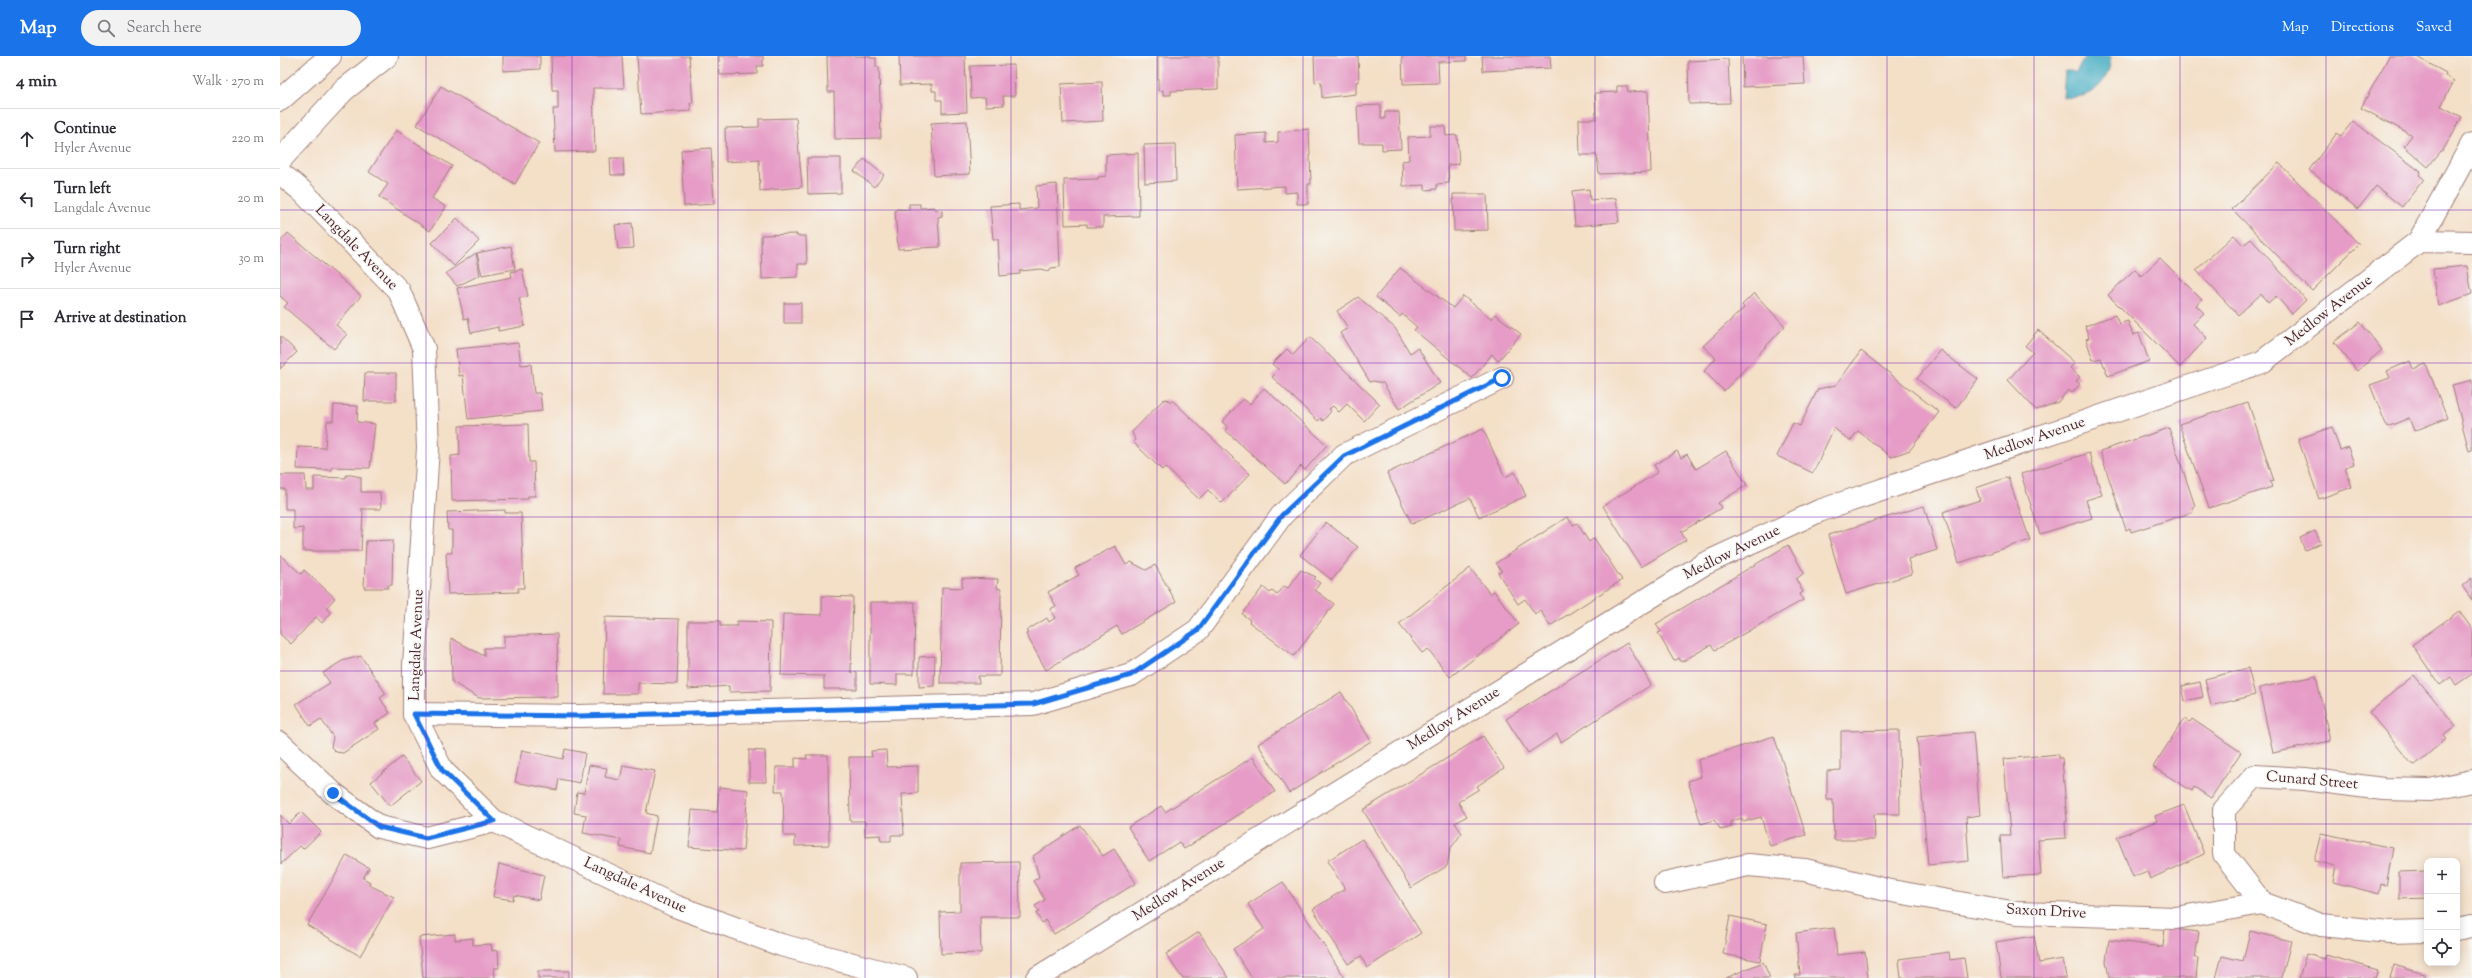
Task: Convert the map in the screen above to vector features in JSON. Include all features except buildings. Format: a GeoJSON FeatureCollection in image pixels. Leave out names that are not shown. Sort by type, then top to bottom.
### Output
{"type":"FeatureCollection","features":[{"type":"Feature","properties":{"kind":"street"},"geometry":{"type":"LineString","coordinates":[[280,100],[330,56]]}},
{"type":"Feature","properties":{"kind":"street"},"geometry":{"type":"LineString","coordinates":[[280,160],[344,90],[387,56]]}},
{"type":"Feature","properties":{"kind":"street"},"geometry":{"type":"LineString","coordinates":[[2472,144],[2419,241],[2472,242]]}},
{"type":"Feature","properties":{"kind":"street","name":"Langdale Avenue"},"geometry":{"type":"LineString","coordinates":[[280,173],[302,191],[399,291],[424,349],[428,448],[414,665],[414,714],[442,770],[494,821],[674,906],[781,945],[906,978]]}},
{"type":"Feature","properties":{"kind":"street","name":"Medlow Avenue"},"geometry":{"type":"LineString","coordinates":[[1037,978],[1704,564],[1819,511],[2262,362],[2419,241]]}},
{"type":"Feature","properties":{"kind":"street"},"geometry":{"type":"LineString","coordinates":[[414,714],[579,716],[1033,704],[1131,675],[1198,630],[1282,515],[1344,456],[1502,378]]}},
{"type":"Feature","properties":{"kind":"street"},"geometry":{"type":"LineString","coordinates":[[280,743],[333,793],[379,827],[426,838],[494,821]]}},
{"type":"Feature","properties":{"kind":"street","name":"Cunard Street"},"geometry":{"type":"LineString","coordinates":[[2262,903],[2224,854],[2224,810],[2255,776],[2305,779],[2382,789],[2422,790],[2472,781]]}},
{"type":"Feature","properties":{"kind":"street","name":"Saxon Drive"},"geometry":{"type":"LineString","coordinates":[[1665,883],[1748,865],[1805,870],[1886,890],[2018,913],[2176,918],[2262,903]]}},
{"type":"Feature","properties":{"kind":"street"},"geometry":{"type":"LineString","coordinates":[[2262,903],[2321,926],[2389,932],[2424,931]]}},
{"type":"Feature","properties":{"kind":"street"},"geometry":{"type":"LineString","coordinates":[[2460,928],[2472,926]]}},
{"type":"Feature","properties":{"kind":"water"},"geometry":{"type":"Polygon","coordinates":[[[2086,56],[2111,56],[2107,75],[2096,88],[2089,93],[2072,98],[2063,97],[2065,71],[2072,71],[2075,73],[2086,56]]]}},
{"type":"Feature","properties":{"kind":"route"},"geometry":{"type":"LineString","coordinates":[[333,793],[379,827],[426,838],[494,821],[442,770],[414,714],[579,716],[1033,704],[1131,675],[1198,630],[1282,515],[1344,456],[1502,378]]}}]}
